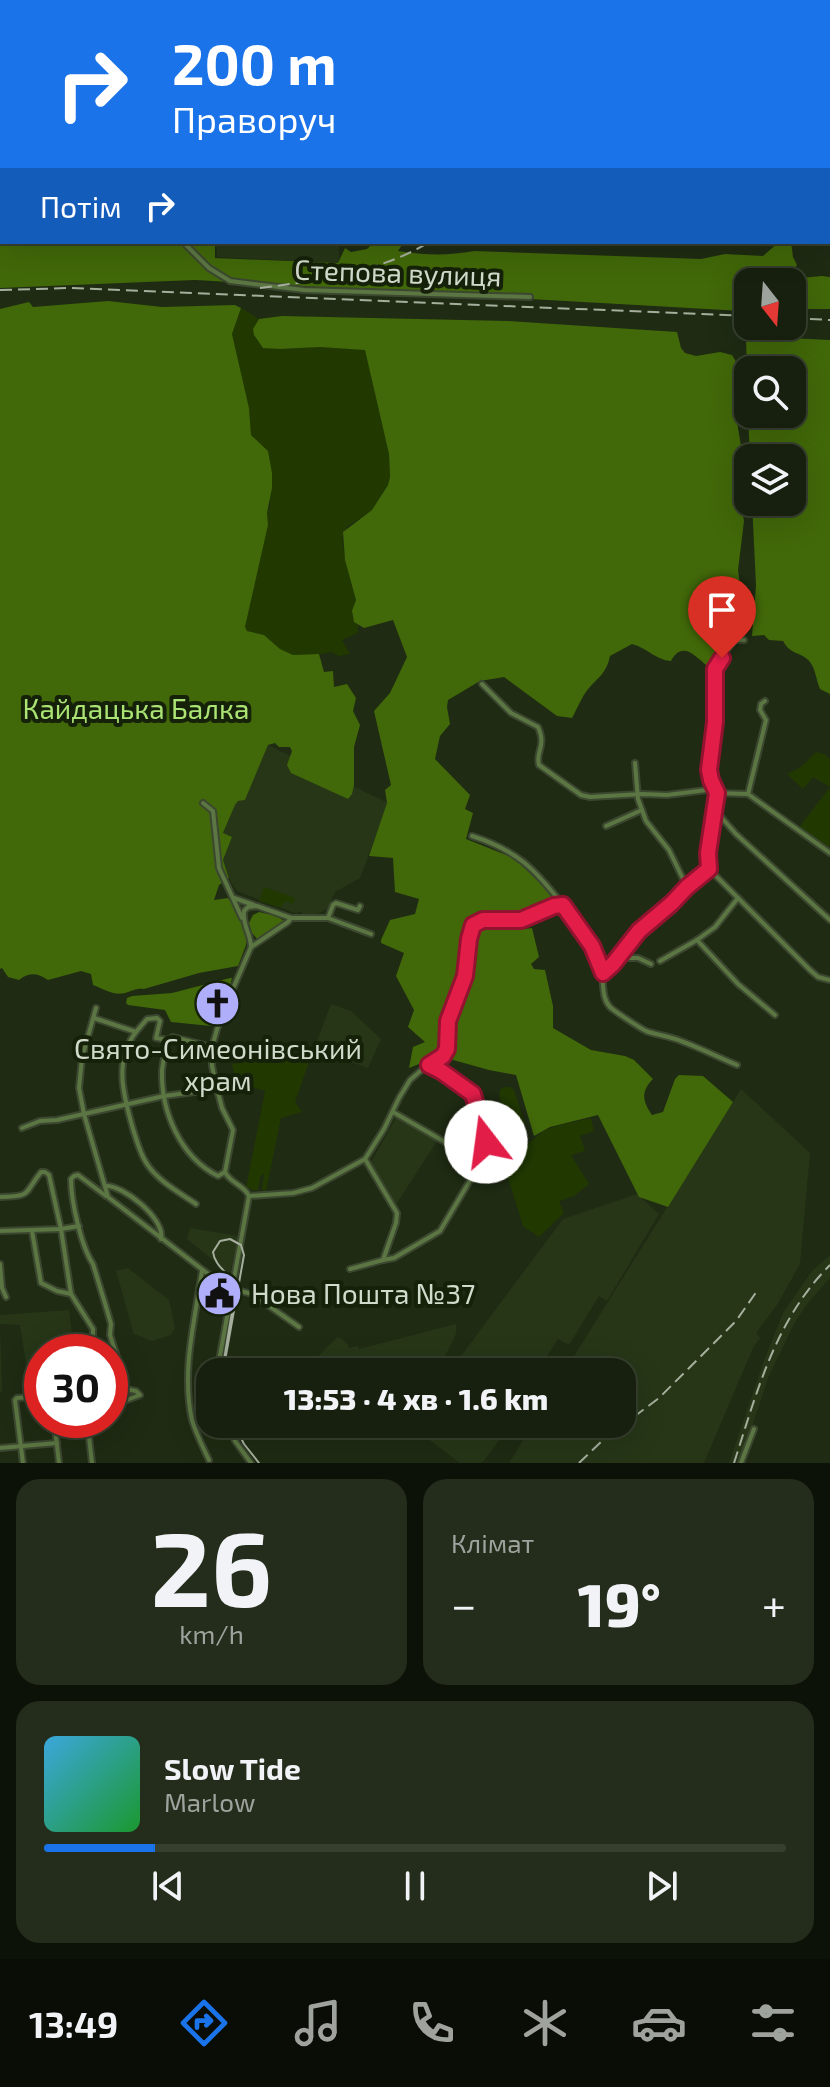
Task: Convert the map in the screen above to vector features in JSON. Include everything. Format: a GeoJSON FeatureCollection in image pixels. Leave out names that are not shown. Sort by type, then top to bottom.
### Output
{"type":"FeatureCollection","features":[{"type":"Feature","properties":{"kind":"street","name":"Степова вулиця"},"geometry":{"type":"LineString","coordinates":[[185,244],[209,268],[230,281],[304,290],[530,297]]}},
{"type":"Feature","properties":{"kind":"street"},"geometry":{"type":"LineString","coordinates":[[744,640],[735,640],[715,669],[715,722],[709,770],[715,791],[709,869],[818,977],[829,980],[829,972]]}},
{"type":"Feature","properties":{"kind":"street"},"geometry":{"type":"LineString","coordinates":[[482,684],[511,713],[538,727],[543,746],[537,761],[581,795],[667,795],[715,791],[748,794],[829,850]]}},
{"type":"Feature","properties":{"kind":"street"},"geometry":{"type":"LineString","coordinates":[[748,794],[766,720],[760,710],[765,701]]}},
{"type":"Feature","properties":{"kind":"street"},"geometry":{"type":"LineString","coordinates":[[635,763],[642,810],[652,830],[669,850],[687,887]]}},
{"type":"Feature","properties":{"kind":"street"},"geometry":{"type":"LineString","coordinates":[[203,803],[213,811],[219,868],[234,898],[251,947]]}},
{"type":"Feature","properties":{"kind":"street"},"geometry":{"type":"LineString","coordinates":[[714,809],[747,845],[830,920]]}},
{"type":"Feature","properties":{"kind":"street"},"geometry":{"type":"LineString","coordinates":[[606,826],[642,810]]}},
{"type":"Feature","properties":{"kind":"street"},"geometry":{"type":"LineString","coordinates":[[472,836],[491,842],[530,866],[547,884],[592,946],[603,973],[606,1000],[611,1007],[646,1031],[663,1034],[737,1065]]}},
{"type":"Feature","properties":{"kind":"street"},"geometry":{"type":"LineString","coordinates":[[603,973],[639,931],[709,869]]}},
{"type":"Feature","properties":{"kind":"street"},"geometry":{"type":"LineString","coordinates":[[234,898],[291,918],[328,918],[371,934]]}},
{"type":"Feature","properties":{"kind":"street"},"geometry":{"type":"LineString","coordinates":[[660,961],[715,927],[738,898]]}},
{"type":"Feature","properties":{"kind":"street"},"geometry":{"type":"LineString","coordinates":[[328,918],[336,903],[358,910],[360,906]]}},
{"type":"Feature","properties":{"kind":"street"},"geometry":{"type":"LineString","coordinates":[[249,1196],[306,1190],[365,1159],[410,1080],[443,1056],[447,1049],[448,1021],[465,976],[473,925],[483,920],[521,920],[563,905]]}},
{"type":"Feature","properties":{"kind":"street"},"geometry":{"type":"LineString","coordinates":[[244,923],[245,910],[257,906]]}},
{"type":"Feature","properties":{"kind":"street"},"geometry":{"type":"LineString","coordinates":[[220,1358],[249,1196],[225,1172],[233,1130],[217,1089],[212,1047],[220,1019],[251,947],[291,918]]}},
{"type":"Feature","properties":{"kind":"street"},"geometry":{"type":"LineString","coordinates":[[697,940],[738,984],[775,1015]]}},
{"type":"Feature","properties":{"kind":"street"},"geometry":{"type":"LineString","coordinates":[[618,958],[638,958],[651,964]]}},
{"type":"Feature","properties":{"kind":"street"},"geometry":{"type":"LineString","coordinates":[[96,1008],[79,1074],[79,1088],[108,1197]]}},
{"type":"Feature","properties":{"kind":"street"},"geometry":{"type":"LineString","coordinates":[[94,1018],[136,1032]]}},
{"type":"Feature","properties":{"kind":"street"},"geometry":{"type":"LineString","coordinates":[[196,1204],[152,1172],[145,1163],[126,1104],[122,1063],[126,1049],[147,1019],[157,1018],[160,1021],[156,1038],[168,1040],[173,1037],[212,1047]]}},
{"type":"Feature","properties":{"kind":"street"},"geometry":{"type":"LineString","coordinates":[[168,1040],[162,1068],[164,1096],[171,1124],[194,1159],[218,1176],[225,1172]]}},
{"type":"Feature","properties":{"kind":"street"},"geometry":{"type":"LineString","coordinates":[[429,1065],[458,1082],[474,1096],[486,1143],[476,1160]]}},
{"type":"Feature","properties":{"kind":"street"},"geometry":{"type":"LineString","coordinates":[[22,1128],[40,1121],[164,1096],[217,1089]]}},
{"type":"Feature","properties":{"kind":"street"},"geometry":{"type":"LineString","coordinates":[[350,1269],[394,1258],[440,1231],[478,1167],[476,1160],[393,1112]]}},
{"type":"Feature","properties":{"kind":"street"},"geometry":{"type":"LineString","coordinates":[[365,1159],[397,1213],[383,1260]]}},
{"type":"Feature","properties":{"kind":"street"},"geometry":{"type":"LineString","coordinates":[[0,1197],[26,1194],[41,1172],[49,1175],[71,1294],[93,1329],[93,1334]]}},
{"type":"Feature","properties":{"kind":"street"},"geometry":{"type":"LineString","coordinates":[[110,1334],[111,1324],[72,1199],[71,1179],[78,1175],[225,1287],[252,1294],[299,1327]]}},
{"type":"Feature","properties":{"kind":"street"},"geometry":{"type":"LineString","coordinates":[[105,1186],[114,1186],[151,1214],[162,1229],[161,1239]]}},
{"type":"Feature","properties":{"kind":"street"},"geometry":{"type":"LineString","coordinates":[[0,1231],[79,1226]]}},
{"type":"Feature","properties":{"kind":"street"},"geometry":{"type":"LineString","coordinates":[[32,1231],[41,1283],[71,1294]]}},
{"type":"Feature","properties":{"kind":"street"},"geometry":{"type":"LineString","coordinates":[[0,1264],[6,1297]]}},
{"type":"Feature","properties":{"kind":"street"},"geometry":{"type":"LineString","coordinates":[[202,1270],[188,1365],[188,1392],[198,1438],[209,1460]]}},
{"type":"Feature","properties":{"kind":"street"},"geometry":{"type":"LineString","coordinates":[[128,1390],[140,1395],[128,1400]]}},
{"type":"Feature","properties":{"kind":"street"},"geometry":{"type":"LineString","coordinates":[[23,1463],[15,1400],[24,1397]]}},
{"type":"Feature","properties":{"kind":"street"},"geometry":{"type":"LineString","coordinates":[[741,1463],[754,1429]]}},
{"type":"Feature","properties":{"kind":"street"},"geometry":{"type":"LineString","coordinates":[[56,1438],[59,1463]]}},
{"type":"Feature","properties":{"kind":"street"},"geometry":{"type":"LineString","coordinates":[[90,1438],[92,1463]]}},
{"type":"Feature","properties":{"kind":"street"},"geometry":{"type":"LineString","coordinates":[[234,1438],[251,1463]]}},
{"type":"Feature","properties":{"kind":"street"},"geometry":{"type":"LineString","coordinates":[[0,1448],[57,1443]]}},
{"type":"Feature","properties":{"kind":"shaded area"},"geometry":{"type":"Polygon","coordinates":[[[216,244],[339,244],[339,263],[217,257],[216,244]]]}},
{"type":"Feature","properties":{"kind":"shaded area"},"geometry":{"type":"Polygon","coordinates":[[[241,308],[259,319],[254,333],[259,342],[266,346],[283,349],[365,349],[389,454],[390,477],[372,510],[347,527],[342,537],[356,600],[352,616],[358,625],[358,633],[342,640],[350,654],[293,655],[280,649],[264,635],[247,631],[245,627],[270,506],[268,451],[251,435],[249,408],[232,334],[241,308]]]}},
{"type":"Feature","properties":{"kind":"shaded area"},"geometry":{"type":"Polygon","coordinates":[[[268,745],[388,803],[360,878],[335,892],[328,908],[320,913],[297,914],[237,891],[223,860],[232,837],[223,834],[235,805],[245,800],[268,745]]]}},
{"type":"Feature","properties":{"kind":"shaded area"},"geometry":{"type":"Polygon","coordinates":[[[816,752],[830,759],[830,787],[813,777],[803,789],[787,774],[801,767],[816,752]]]}},
{"type":"Feature","properties":{"kind":"shaded area"},"geometry":{"type":"Polygon","coordinates":[[[830,787],[830,846],[825,848],[798,829],[830,787]]]}},
{"type":"Feature","properties":{"kind":"shaded area"},"geometry":{"type":"Polygon","coordinates":[[[264,887],[295,898],[293,904],[285,901],[278,907],[259,901],[264,887]]]}},
{"type":"Feature","properties":{"kind":"shaded area"},"geometry":{"type":"Polygon","coordinates":[[[331,1004],[351,1011],[381,1039],[368,1068],[314,1049],[331,1004]]]}},
{"type":"Feature","properties":{"kind":"shaded area"},"geometry":{"type":"Polygon","coordinates":[[[288,1054],[312,1054],[295,1102],[302,1112],[281,1118],[266,1191],[262,1190],[264,1174],[260,1177],[258,1190],[251,1190],[246,1188],[265,1091],[236,1082],[232,1064],[288,1054]]]}},
{"type":"Feature","properties":{"kind":"shaded area"},"geometry":{"type":"Polygon","coordinates":[[[504,1087],[514,1090],[525,1124],[524,1131],[511,1135],[499,1096],[504,1087]]]}},
{"type":"Feature","properties":{"kind":"shaded area"},"geometry":{"type":"Polygon","coordinates":[[[741,1089],[810,1153],[800,1264],[777,1305],[756,1333],[760,1338],[704,1463],[509,1463],[524,1438],[636,1438],[636,1358],[573,1358],[741,1089]]]}},
{"type":"Feature","properties":{"kind":"shaded area"},"geometry":{"type":"Polygon","coordinates":[[[396,1118],[437,1141],[395,1206],[370,1164],[396,1118]]]}},
{"type":"Feature","properties":{"kind":"shaded area"},"geometry":{"type":"Polygon","coordinates":[[[591,1118],[594,1131],[580,1136],[585,1151],[571,1155],[589,1184],[574,1196],[559,1201],[564,1213],[539,1237],[523,1226],[495,1148],[523,1145],[545,1130],[591,1118]]]}},
{"type":"Feature","properties":{"kind":"shaded area"},"geometry":{"type":"Polygon","coordinates":[[[637,1194],[659,1214],[607,1301],[599,1296],[569,1345],[558,1339],[546,1358],[459,1358],[563,1219],[637,1194]]]}},
{"type":"Feature","properties":{"kind":"shaded area"},"geometry":{"type":"Polygon","coordinates":[[[190,1228],[238,1236],[230,1274],[187,1239],[190,1228]]]}},
{"type":"Feature","properties":{"kind":"shaded area"},"geometry":{"type":"Polygon","coordinates":[[[830,1255],[830,1278],[795,1322],[768,1378],[740,1463],[729,1463],[783,1313],[812,1271],[830,1255]]]}},
{"type":"Feature","properties":{"kind":"shaded area"},"geometry":{"type":"Polygon","coordinates":[[[128,1268],[169,1300],[175,1328],[171,1335],[152,1341],[134,1334],[116,1271],[128,1268]]]}},
{"type":"Feature","properties":{"kind":"shaded area"},"geometry":{"type":"Polygon","coordinates":[[[69,1310],[72,1334],[24,1334],[24,1350],[20,1325],[0,1324],[0,1315],[69,1310]]]}},
{"type":"Feature","properties":{"kind":"shaded area"},"geometry":{"type":"Polygon","coordinates":[[[0,1324],[2,1392],[0,1393],[0,1324]]]}},
{"type":"Feature","properties":{"kind":"shaded area"},"geometry":{"type":"Polygon","coordinates":[[[456,1324],[456,1334],[444,1358],[317,1358],[339,1337],[349,1348],[358,1346],[359,1349],[456,1324]]]}},
{"type":"Feature","properties":{"kind":"shaded area"},"geometry":{"type":"Polygon","coordinates":[[[429,1438],[500,1438],[482,1463],[460,1463],[429,1438]]]}},
{"type":"Feature","properties":{"kind":"green space"},"geometry":{"type":"Polygon","coordinates":[[[0,244],[215,244],[215,258],[338,263],[345,248],[351,252],[367,249],[372,244],[403,244],[398,251],[436,254],[474,251],[701,259],[725,254],[763,256],[777,244],[791,244],[797,265],[794,268],[734,268],[734,311],[195,280],[0,288],[0,244]]]}},
{"type":"Feature","properties":{"kind":"green space"},"geometry":{"type":"Polygon","coordinates":[[[806,277],[830,277],[830,309],[806,308],[806,277]]]}},
{"type":"Feature","properties":{"kind":"green space","name":"Кайдацька Балка"},"geometry":{"type":"Polygon","coordinates":[[[108,301],[162,307],[235,305],[241,308],[232,334],[249,408],[251,435],[268,451],[272,473],[268,525],[245,627],[247,631],[264,635],[280,649],[293,655],[319,654],[324,672],[333,671],[334,687],[347,684],[356,698],[353,711],[360,725],[354,747],[354,785],[348,799],[291,773],[287,765],[292,751],[290,747],[279,747],[275,743],[268,745],[245,800],[235,805],[223,833],[232,837],[223,860],[229,878],[219,885],[214,900],[228,898],[241,917],[247,934],[238,966],[121,994],[93,985],[91,974],[81,971],[48,980],[34,974],[19,980],[8,977],[0,969],[0,309],[29,302],[33,307],[108,301]]]}},
{"type":"Feature","properties":{"kind":"green space"},"geometry":{"type":"Polygon","coordinates":[[[282,316],[508,321],[677,332],[685,353],[696,356],[720,352],[734,358],[734,428],[738,428],[741,444],[734,444],[734,516],[743,516],[744,521],[738,570],[742,601],[729,644],[706,665],[688,652],[679,652],[671,661],[632,644],[610,656],[605,670],[586,691],[572,718],[557,716],[504,677],[480,681],[448,700],[450,724],[440,736],[435,759],[470,795],[465,809],[473,813],[466,839],[514,858],[559,901],[522,922],[525,929],[532,928],[539,957],[531,964],[534,969],[545,970],[553,1006],[553,1028],[591,1050],[634,1060],[653,1079],[644,1097],[652,1115],[663,1112],[679,1075],[703,1076],[733,1102],[668,1207],[639,1197],[598,1115],[550,1127],[534,1136],[516,1075],[439,1056],[409,1068],[413,1047],[425,1042],[408,1027],[414,1010],[396,976],[404,953],[381,943],[381,940],[390,920],[415,914],[419,899],[395,892],[393,858],[369,856],[387,803],[385,790],[391,785],[374,711],[390,693],[407,657],[393,620],[364,628],[354,622],[352,611],[356,600],[345,560],[343,532],[372,510],[388,485],[389,454],[365,350],[263,348],[253,329],[259,319],[282,316]]]}},
{"type":"Feature","properties":{"kind":"green space"},"geometry":{"type":"Polygon","coordinates":[[[746,340],[830,340],[830,694],[820,689],[810,662],[789,649],[783,641],[769,640],[764,635],[752,636],[756,585],[753,516],[806,516],[806,444],[749,444],[749,428],[806,428],[806,356],[747,356],[746,340]]]}},
{"type":"Feature","properties":{"kind":"green space"},"geometry":{"type":"Polygon","coordinates":[[[259,912],[284,921],[258,940],[249,923],[253,915],[259,912]]]}},
{"type":"Feature","properties":{"kind":"green space"},"geometry":{"type":"Polygon","coordinates":[[[232,978],[220,1014],[211,1026],[171,1022],[165,1010],[126,1003],[127,998],[132,996],[172,993],[232,978]]]}},
{"type":"Feature","properties":{"kind":"tram line"},"geometry":{"type":"LineString","coordinates":[[224,1358],[236,1288],[213,1252],[220,1241],[230,1239],[241,1245],[244,1255],[226,1358]]}},
{"type":"Feature","properties":{"kind":"tram line"},"geometry":{"type":"LineString","coordinates":[[241,1438],[259,1463]]}},
{"type":"Feature","properties":{"kind":"railway"},"geometry":{"type":"LineString","coordinates":[[260,288],[369,268],[425,244]]}},
{"type":"Feature","properties":{"kind":"railway"},"geometry":{"type":"LineString","coordinates":[[0,290],[70,288],[734,315]]}},
{"type":"Feature","properties":{"kind":"railway"},"geometry":{"type":"LineString","coordinates":[[806,319],[830,320]]}},
{"type":"Feature","properties":{"kind":"railway"},"geometry":{"type":"LineString","coordinates":[[734,1463],[760,1384],[782,1333],[811,1286],[830,1265]]}},
{"type":"Feature","properties":{"kind":"railway"},"geometry":{"type":"LineString","coordinates":[[579,1463],[603,1440],[659,1398],[736,1321],[757,1291]]}},
{"type":"Feature","properties":{"kind":"place","name":"Свято-Симеонівський храм"},"geometry":{"type":"Point","coordinates":[218,1003]}},
{"type":"Feature","properties":{"kind":"place","name":"Нова Пошта №37"},"geometry":{"type":"Point","coordinates":[220,1293]}},
{"type":"Feature","properties":{"kind":"route"},"geometry":{"type":"LineString","coordinates":[[486,1142],[473,1094],[429,1065],[434,1064],[447,1049],[448,1021],[465,976],[470,929],[483,920],[521,920],[563,905],[592,946],[603,973],[639,931],[709,869],[708,853],[717,793],[709,770],[715,722],[715,669],[722,658]]}}]}
